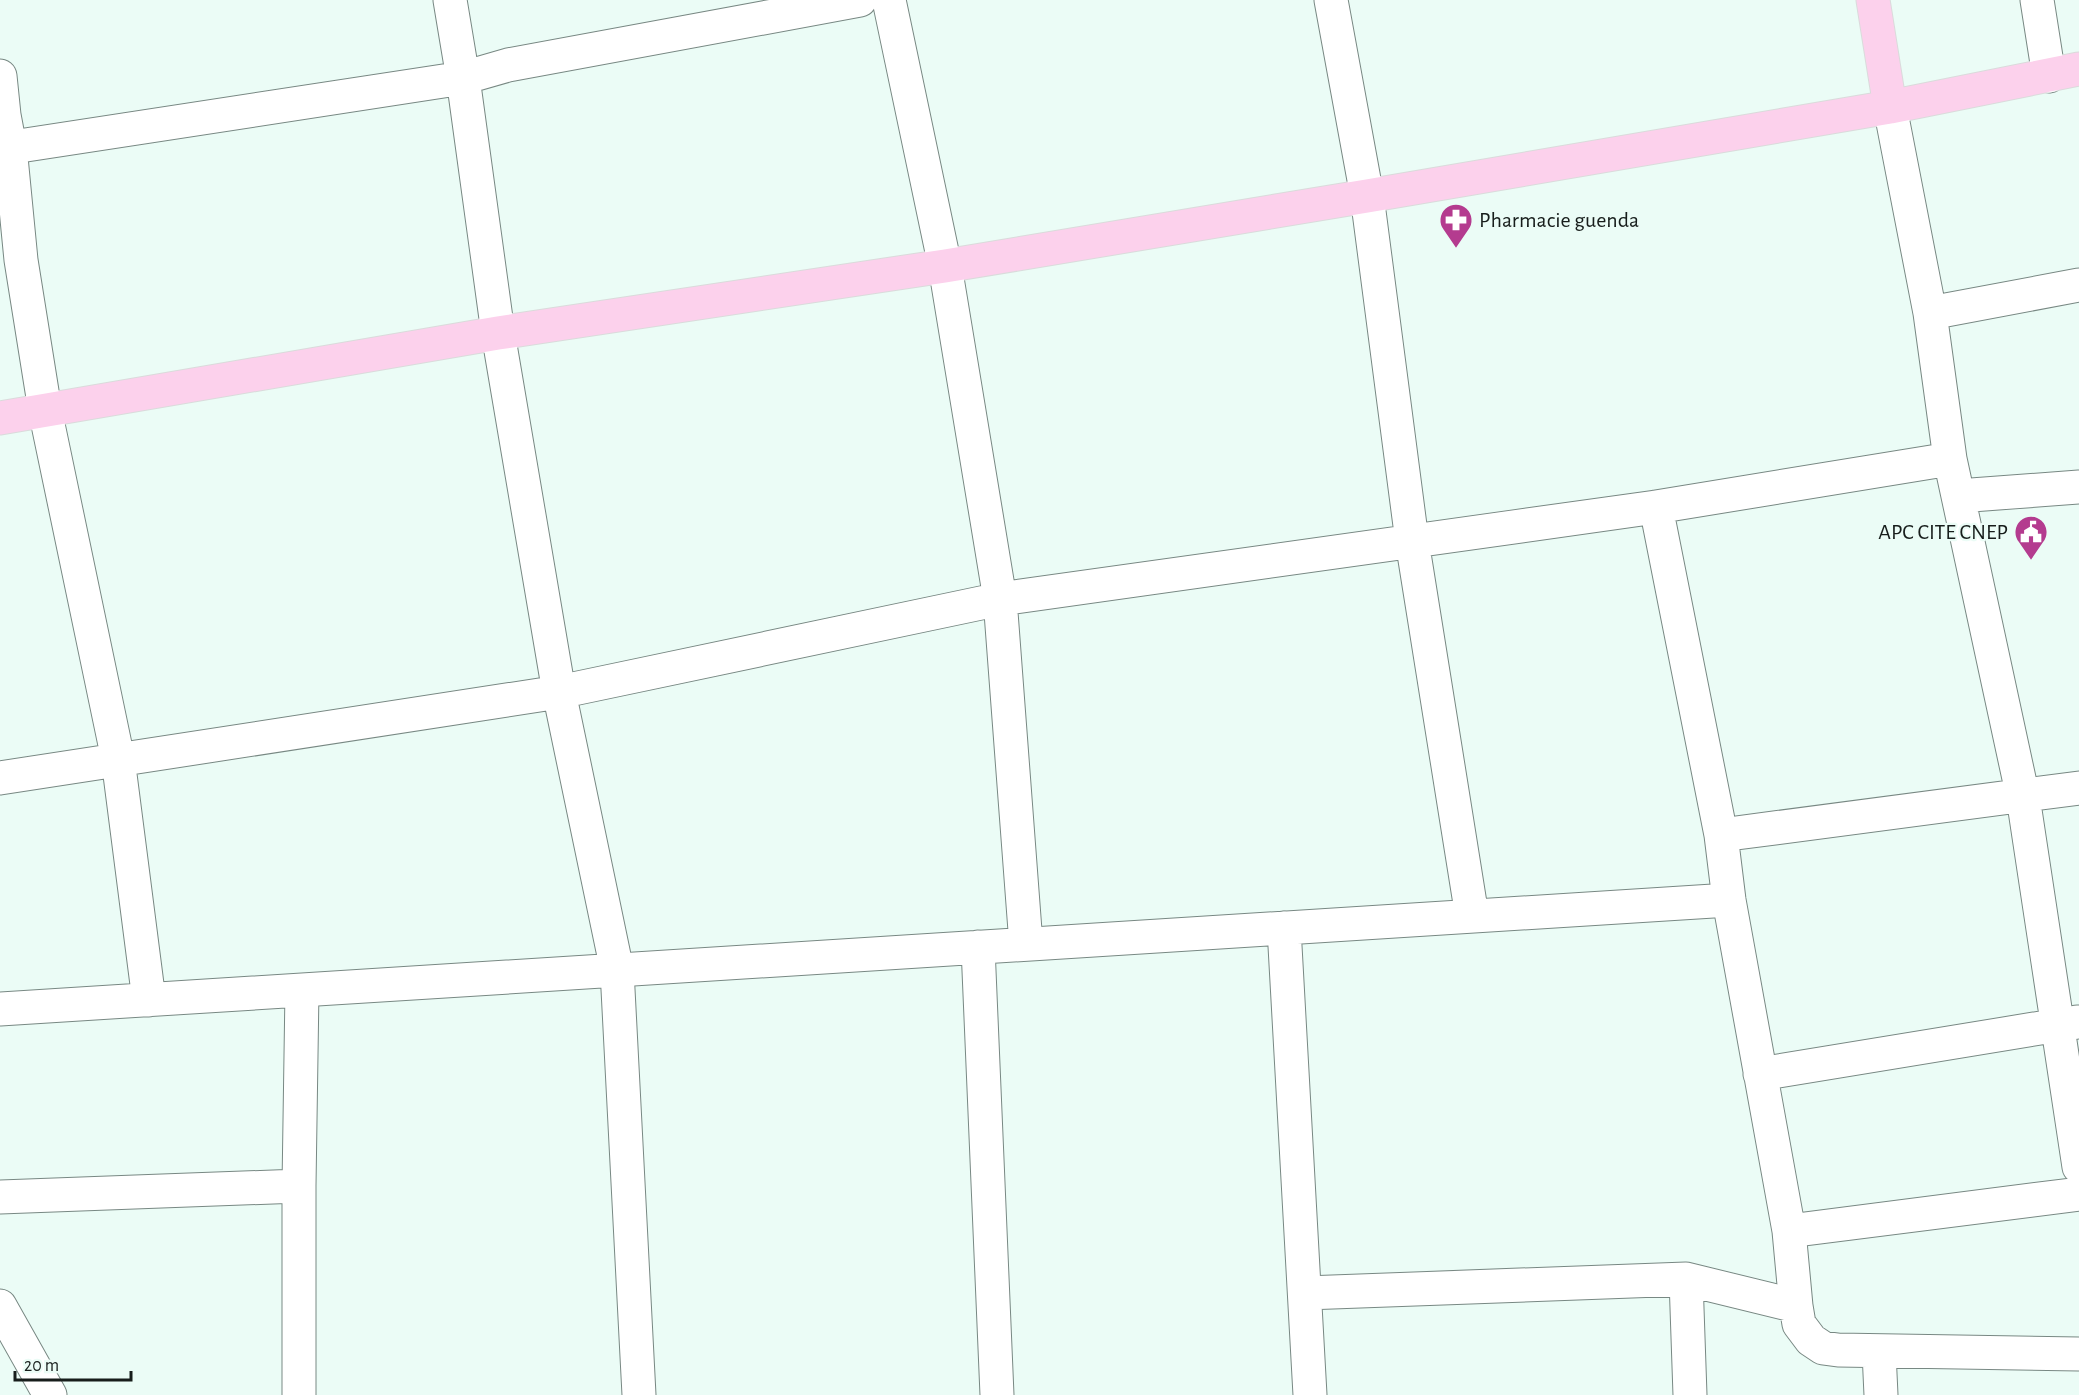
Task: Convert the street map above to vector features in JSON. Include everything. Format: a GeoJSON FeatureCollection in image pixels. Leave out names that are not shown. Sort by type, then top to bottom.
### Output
{"type":"FeatureCollection","features":[{"type":"Feature","properties":{"kind":"main road"},"geometry":{"type":"LineString","coordinates":[[1874,0],[1890,107]]}},
{"type":"Feature","properties":{"kind":"main road"},"geometry":{"type":"LineString","coordinates":[[0,418],[498,333],[945,266],[1366,196],[1890,107],[2064,72]]}},
{"type":"Feature","properties":{"kind":"street"},"geometry":{"type":"LineString","coordinates":[[450,0],[498,333],[559,692],[617,970],[639,1395]]}},
{"type":"Feature","properties":{"kind":"street"},"geometry":{"type":"LineString","coordinates":[[5,148],[463,78],[508,65],[860,0]]}},
{"type":"Feature","properties":{"kind":"street"},"geometry":{"type":"LineString","coordinates":[[889,0],[945,266],[1000,599],[1026,944]]}},
{"type":"Feature","properties":{"kind":"street"},"geometry":{"type":"LineString","coordinates":[[1331,0],[1366,196],[1412,541],[1472,916]]}},
{"type":"Feature","properties":{"kind":"street"},"geometry":{"type":"LineString","coordinates":[[2037,0],[2064,72]]}},
{"type":"Feature","properties":{"kind":"street"},"geometry":{"type":"LineString","coordinates":[[0,76],[5,148],[45,410],[118,759],[149,1000]]}},
{"type":"Feature","properties":{"kind":"street"},"geometry":{"type":"LineString","coordinates":[[1890,107],[1930,313],[1950,459],[2023,797],[2068,1024],[2079,1167]]}},
{"type":"Feature","properties":{"kind":"street"},"geometry":{"type":"LineString","coordinates":[[1930,313],[2079,285]]}},
{"type":"Feature","properties":{"kind":"street"},"geometry":{"type":"LineString","coordinates":[[0,778],[559,692],[1000,599],[1656,507],[1950,459]]}},
{"type":"Feature","properties":{"kind":"street"},"geometry":{"type":"LineString","coordinates":[[1958,496],[2079,487]]}},
{"type":"Feature","properties":{"kind":"street"},"geometry":{"type":"LineString","coordinates":[[1656,507],[1721,835],[1729,900],[1789,1231],[1799,1324],[1811,1340],[1823,1348],[1879,1352],[2079,1354]]}},
{"type":"Feature","properties":{"kind":"street"},"geometry":{"type":"LineString","coordinates":[[1721,835],[2079,788]]}},
{"type":"Feature","properties":{"kind":"street"},"geometry":{"type":"LineString","coordinates":[[0,1009],[1729,900]]}},
{"type":"Feature","properties":{"kind":"street"},"geometry":{"type":"LineString","coordinates":[[1284,928],[1310,1395]]}},
{"type":"Feature","properties":{"kind":"street"},"geometry":{"type":"LineString","coordinates":[[978,947],[997,1395]]}},
{"type":"Feature","properties":{"kind":"street"},"geometry":{"type":"LineString","coordinates":[[299,1395],[302,990]]}},
{"type":"Feature","properties":{"kind":"street"},"geometry":{"type":"LineString","coordinates":[[1760,1074],[2068,1024]]}},
{"type":"Feature","properties":{"kind":"street"},"geometry":{"type":"LineString","coordinates":[[0,1197],[299,1186]]}},
{"type":"Feature","properties":{"kind":"street"},"geometry":{"type":"LineString","coordinates":[[1789,1231],[2079,1194]]}},
{"type":"Feature","properties":{"kind":"street"},"geometry":{"type":"LineString","coordinates":[[1305,1293],[1686,1279],[1796,1306]]}},
{"type":"Feature","properties":{"kind":"street"},"geometry":{"type":"LineString","coordinates":[[1686,1279],[1690,1395]]}},
{"type":"Feature","properties":{"kind":"street"},"geometry":{"type":"LineString","coordinates":[[0,1307],[50,1395]]}},
{"type":"Feature","properties":{"kind":"street"},"geometry":{"type":"LineString","coordinates":[[1879,1352],[1881,1395]]}},
{"type":"Feature","properties":{"kind":"place","name":"Pharmacie guenda"},"geometry":{"type":"Point","coordinates":[1456,249]}},
{"type":"Feature","properties":{"kind":"place","name":"APC CITE CNEP"},"geometry":{"type":"Point","coordinates":[2031,561]}}]}
